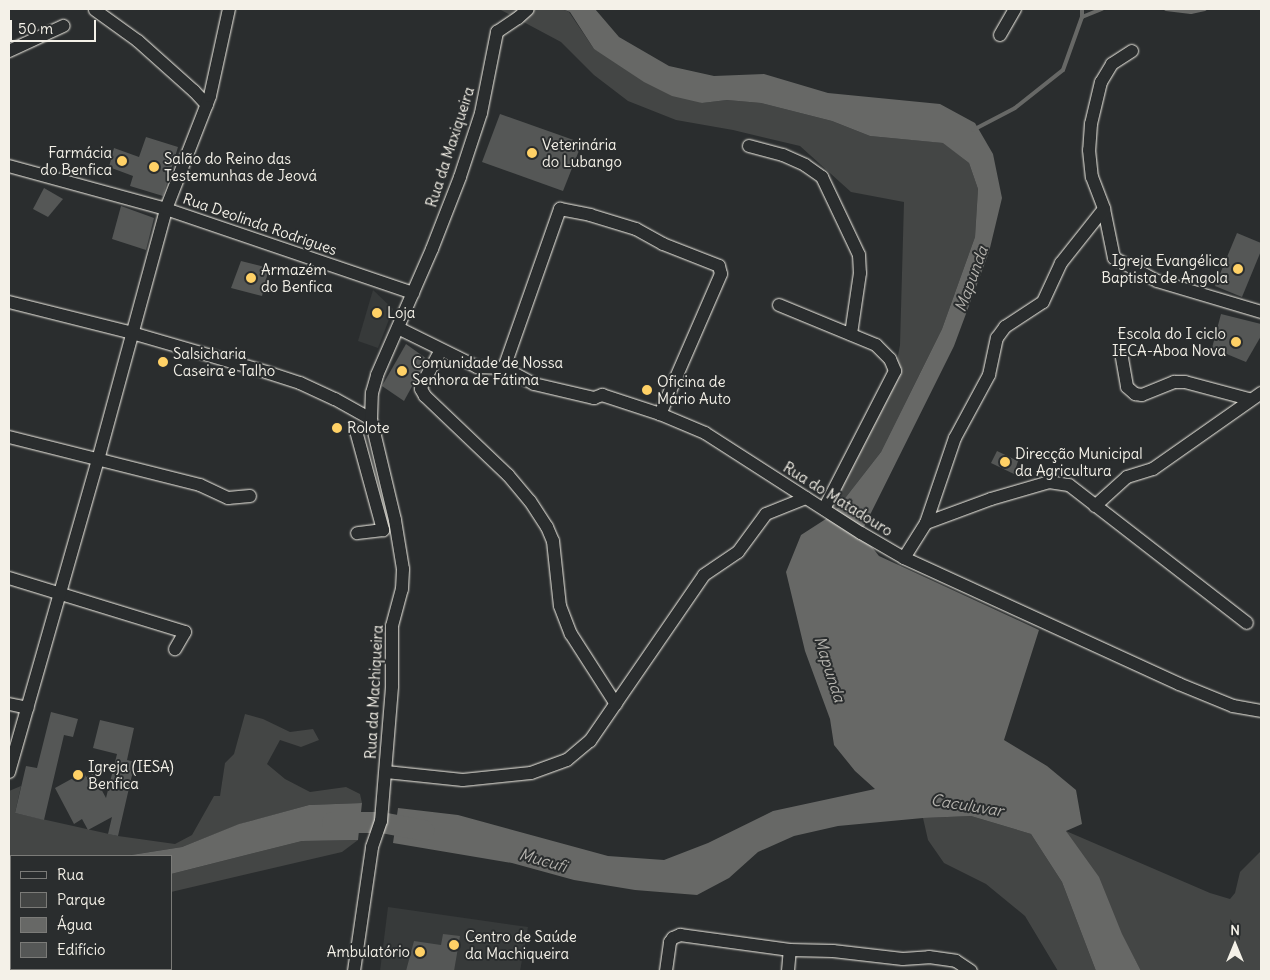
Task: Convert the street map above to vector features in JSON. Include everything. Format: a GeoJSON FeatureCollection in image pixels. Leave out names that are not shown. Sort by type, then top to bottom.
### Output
{"type":"FeatureCollection","features":[{"type":"Feature","properties":{"kind":"street"},"geometry":{"type":"LineString","coordinates":[[9,772],[58,593],[98,460],[166,209],[206,105],[229,9]]}},
{"type":"Feature","properties":{"kind":"street","name":"Rua da Maxiqueira"},"geometry":{"type":"LineString","coordinates":[[432,249],[460,177],[480,113],[497,32],[528,9]]}},
{"type":"Feature","properties":{"kind":"street"},"geometry":{"type":"LineString","coordinates":[[1000,35],[1015,9]]}},
{"type":"Feature","properties":{"kind":"street"},"geometry":{"type":"LineString","coordinates":[[95,10],[138,41],[194,91],[206,105]]}},
{"type":"Feature","properties":{"kind":"street"},"geometry":{"type":"LineString","coordinates":[[9,51],[63,26]]}},
{"type":"Feature","properties":{"kind":"street"},"geometry":{"type":"LineString","coordinates":[[1132,51],[1112,64],[1101,82],[1091,124],[1089,150],[1092,177],[1104,209],[1114,258],[1157,281],[1261,312]]}},
{"type":"Feature","properties":{"kind":"street"},"geometry":{"type":"LineString","coordinates":[[749,146],[783,155],[805,165],[822,177],[859,255],[860,273],[851,334]]}},
{"type":"Feature","properties":{"kind":"street","name":"Rua Deolinda Rodrigues"},"geometry":{"type":"LineString","coordinates":[[9,166],[166,209],[414,293]]}},
{"type":"Feature","properties":{"kind":"street"},"geometry":{"type":"LineString","coordinates":[[504,368],[560,209],[590,215],[636,229],[663,244],[719,266],[721,274],[660,414]]}},
{"type":"Feature","properties":{"kind":"street"},"geometry":{"type":"LineString","coordinates":[[904,558],[926,523],[955,438],[990,375],[997,338],[1005,328],[1043,302],[1061,263],[1104,209]]}},
{"type":"Feature","properties":{"kind":"street","name":"Rua da Machiqueira"},"geometry":{"type":"LineString","coordinates":[[354,971],[372,847],[381,820],[392,686],[392,626],[402,590],[403,569],[396,520],[371,419],[372,393],[377,375],[432,249]]}},
{"type":"Feature","properties":{"kind":"street"},"geometry":{"type":"LineString","coordinates":[[9,302],[132,333],[300,383],[335,399],[371,419]]}},
{"type":"Feature","properties":{"kind":"street"},"geometry":{"type":"LineString","coordinates":[[779,305],[876,345],[890,358],[895,371],[828,512]]}},
{"type":"Feature","properties":{"kind":"street","name":"Rua do Matadouro"},"geometry":{"type":"LineString","coordinates":[[398,328],[477,367],[504,368],[534,384],[594,398],[602,395],[660,414],[704,433],[861,533],[904,558],[1179,684],[1233,706],[1261,711]]}},
{"type":"Feature","properties":{"kind":"street"},"geometry":{"type":"LineString","coordinates":[[441,350],[421,389],[425,396],[508,475],[530,501],[547,527],[553,541],[560,606],[567,625],[616,704]]}},
{"type":"Feature","properties":{"kind":"street"},"geometry":{"type":"LineString","coordinates":[[1122,358],[1127,386],[1135,394],[1142,395],[1174,382],[1185,382],[1249,400]]}},
{"type":"Feature","properties":{"kind":"street"},"geometry":{"type":"LineString","coordinates":[[1095,506],[1126,477],[1153,469],[1261,393]]}},
{"type":"Feature","properties":{"kind":"street"},"geometry":{"type":"LineString","coordinates":[[356,431],[384,530],[357,533]]}},
{"type":"Feature","properties":{"kind":"street"},"geometry":{"type":"LineString","coordinates":[[9,437],[200,485],[228,498],[250,496]]}},
{"type":"Feature","properties":{"kind":"street"},"geometry":{"type":"LineString","coordinates":[[926,523],[991,499],[1048,482],[1069,485],[1247,623]]}},
{"type":"Feature","properties":{"kind":"street"},"geometry":{"type":"LineString","coordinates":[[386,772],[464,780],[532,773],[567,760],[590,741],[704,575],[738,552],[766,514],[806,498]]}},
{"type":"Feature","properties":{"kind":"street"},"geometry":{"type":"LineString","coordinates":[[9,578],[185,632],[175,650]]}},
{"type":"Feature","properties":{"kind":"street"},"geometry":{"type":"LineString","coordinates":[[9,704],[28,708]]}},
{"type":"Feature","properties":{"kind":"street"},"geometry":{"type":"LineString","coordinates":[[666,971],[670,942],[673,938],[680,935],[790,950],[832,951],[902,965],[929,957],[956,961],[971,971]]}},
{"type":"Feature","properties":{"kind":"street"},"geometry":{"type":"LineString","coordinates":[[788,971],[790,950]]}},
{"type":"Feature","properties":{"kind":"shaded area"},"geometry":{"type":"Polygon","coordinates":[[[373,290],[393,309],[378,348],[358,341],[373,290]]]}},
{"type":"Feature","properties":{"kind":"shaded area","name":"Centro de Saúde da Machiqueira"},"geometry":{"type":"Polygon","coordinates":[[[388,907],[528,927],[520,971],[380,971],[388,907]]]}},
{"type":"Feature","properties":{"kind":"green space"},"geometry":{"type":"Polygon","coordinates":[[[499,9],[562,9],[569,12],[594,49],[702,103],[727,100],[761,103],[832,121],[870,136],[944,143],[969,163],[978,189],[975,237],[942,329],[881,452],[832,515],[824,509],[895,371],[900,345],[904,202],[851,192],[800,146],[733,130],[676,120],[628,101],[594,75],[561,42],[499,9]]]}},
{"type":"Feature","properties":{"kind":"green space"},"geometry":{"type":"Polygon","coordinates":[[[245,714],[263,719],[290,732],[313,729],[319,740],[301,747],[280,740],[267,764],[285,779],[310,792],[346,787],[360,794],[362,803],[309,805],[240,824],[182,847],[131,855],[10,855],[9,861],[9,791],[21,786],[15,813],[118,836],[175,844],[192,835],[214,796],[220,796],[225,763],[234,754],[245,714]]]}},
{"type":"Feature","properties":{"kind":"green space"},"geometry":{"type":"Polygon","coordinates":[[[971,816],[1031,834],[1062,882],[1096,971],[1058,971],[1025,916],[986,884],[944,863],[928,840],[923,818],[971,816]]]}},
{"type":"Feature","properties":{"kind":"green space"},"geometry":{"type":"Polygon","coordinates":[[[1066,831],[1210,893],[1230,899],[1235,893],[1240,872],[1261,851],[1261,971],[1141,971],[1066,831]]]}},
{"type":"Feature","properties":{"kind":"green space"},"geometry":{"type":"Polygon","coordinates":[[[358,840],[342,852],[172,892],[172,874],[302,841],[358,840]]]}},
{"type":"Feature","properties":{"kind":"water"},"geometry":{"type":"Polygon","coordinates":[[[562,9],[595,9],[619,37],[669,66],[714,76],[764,74],[828,93],[940,104],[975,123],[993,154],[1002,198],[989,252],[954,346],[861,533],[879,556],[1039,630],[1004,740],[1047,766],[1076,790],[1082,824],[1066,831],[1099,877],[1122,934],[1141,971],[1096,971],[1062,882],[1031,834],[971,816],[923,818],[838,826],[794,836],[758,852],[729,878],[697,895],[635,890],[574,880],[512,863],[393,843],[398,808],[458,815],[608,856],[664,860],[708,843],[773,811],[875,789],[855,771],[834,745],[830,719],[805,651],[786,572],[801,535],[832,515],[881,452],[942,329],[975,237],[978,189],[969,163],[943,143],[870,136],[832,121],[761,103],[727,100],[702,103],[672,96],[644,82],[594,49],[570,12],[562,9]]]}},
{"type":"Feature","properties":{"kind":"water"},"geometry":{"type":"Polygon","coordinates":[[[362,803],[358,840],[302,841],[172,874],[172,855],[131,855],[182,847],[239,824],[309,805],[362,803]]]}},
{"type":"Feature","properties":{"kind":"building","name":"Veterinária do Lubango"},"geometry":{"type":"Polygon","coordinates":[[[500,114],[582,143],[563,191],[482,162],[500,114]]]}},
{"type":"Feature","properties":{"kind":"building","name":"Salão do Reino das Testemunhas de Jeová"},"geometry":{"type":"Polygon","coordinates":[[[146,137],[178,147],[163,196],[130,186],[133,176],[109,167],[114,148],[139,157],[146,137]]]}},
{"type":"Feature","properties":{"kind":"building"},"geometry":{"type":"Polygon","coordinates":[[[44,188],[63,199],[48,217],[33,209],[44,188]]]}},
{"type":"Feature","properties":{"kind":"building"},"geometry":{"type":"Polygon","coordinates":[[[121,206],[154,218],[146,250],[112,239],[121,206]]]}},
{"type":"Feature","properties":{"kind":"building","name":"Igreja Evangélica Baptista de Angola"},"geometry":{"type":"Polygon","coordinates":[[[1237,233],[1261,243],[1261,251],[1242,297],[1215,286],[1237,233]]]}},
{"type":"Feature","properties":{"kind":"building","name":"Armazém do Benfica"},"geometry":{"type":"Polygon","coordinates":[[[241,261],[269,268],[262,296],[231,288],[241,261]]]}},
{"type":"Feature","properties":{"kind":"building","name":"Escola do I ciclo IECA-Aboa Nova"},"geometry":{"type":"Polygon","coordinates":[[[1221,314],[1261,324],[1261,336],[1246,362],[1212,348],[1221,314]]]}},
{"type":"Feature","properties":{"kind":"building","name":"Comunidade de Nossa Senhora de Fátima"},"geometry":{"type":"Polygon","coordinates":[[[406,344],[427,359],[404,401],[382,386],[406,344]]]}},
{"type":"Feature","properties":{"kind":"building","name":"Direcção Municipal da Agricultura"},"geometry":{"type":"Polygon","coordinates":[[[997,451],[1018,461],[1014,474],[991,463],[997,451]]]}},
{"type":"Feature","properties":{"kind":"building"},"geometry":{"type":"Polygon","coordinates":[[[51,712],[78,719],[73,737],[64,735],[44,820],[15,813],[26,766],[37,768],[51,712]]]}},
{"type":"Feature","properties":{"kind":"building"},"geometry":{"type":"Polygon","coordinates":[[[100,720],[134,728],[127,760],[135,762],[118,836],[108,834],[112,817],[88,830],[82,819],[74,824],[55,788],[84,772],[86,777],[93,774],[106,798],[117,754],[93,748],[100,720]]]}},
{"type":"Feature","properties":{"kind":"building"},"geometry":{"type":"Polygon","coordinates":[[[443,934],[460,936],[454,971],[406,971],[414,941],[441,945],[443,934]]]}},
{"type":"Feature","properties":{"kind":"waterway"},"geometry":{"type":"LineString","coordinates":[[973,130],[1015,108],[1063,70],[1082,17],[1082,9]]}},
{"type":"Feature","properties":{"kind":"waterway"},"geometry":{"type":"LineString","coordinates":[[1082,17],[1102,9]]}},
{"type":"Feature","properties":{"kind":"waterway"},"geometry":{"type":"LineString","coordinates":[[1166,9],[1191,12],[1205,9]]}},
{"type":"Feature","properties":{"kind":"waterway","name":"Mucufi"},"geometry":{"type":"LineString","coordinates":[[332,822],[381,822],[423,830]]}},
{"type":"Feature","properties":{"kind":"place","name":"Veterinária do Lubango"},"geometry":{"type":"Point","coordinates":[532,153]}},
{"type":"Feature","properties":{"kind":"place","name":"Farmácia do Benfica"},"geometry":{"type":"Point","coordinates":[122,161]}},
{"type":"Feature","properties":{"kind":"place","name":"Salão do Reino das Testemunhas de Jeová"},"geometry":{"type":"Point","coordinates":[154,167]}},
{"type":"Feature","properties":{"kind":"place","name":"Igreja Evangélica Baptista de Angola"},"geometry":{"type":"Point","coordinates":[1238,269]}},
{"type":"Feature","properties":{"kind":"place","name":"Armazém do Benfica"},"geometry":{"type":"Point","coordinates":[251,278]}},
{"type":"Feature","properties":{"kind":"place","name":"Loja"},"geometry":{"type":"Point","coordinates":[377,313]}},
{"type":"Feature","properties":{"kind":"place","name":"Escola do I ciclo IECA-Aboa Nova"},"geometry":{"type":"Point","coordinates":[1236,342]}},
{"type":"Feature","properties":{"kind":"place","name":"Salsicharia Caseira e Talho"},"geometry":{"type":"Point","coordinates":[163,362]}},
{"type":"Feature","properties":{"kind":"place","name":"Comunidade de Nossa Senhora de Fátima"},"geometry":{"type":"Point","coordinates":[402,371]}},
{"type":"Feature","properties":{"kind":"place","name":"Oficina de Mário Auto"},"geometry":{"type":"Point","coordinates":[647,390]}},
{"type":"Feature","properties":{"kind":"place","name":"Rolote"},"geometry":{"type":"Point","coordinates":[337,428]}},
{"type":"Feature","properties":{"kind":"place","name":"Direcção Municipal da Agricultura"},"geometry":{"type":"Point","coordinates":[1005,462]}},
{"type":"Feature","properties":{"kind":"place","name":"Igreja (IESA) Benfica"},"geometry":{"type":"Point","coordinates":[78,775]}},
{"type":"Feature","properties":{"kind":"place","name":"Centro de Saúde da Machiqueira"},"geometry":{"type":"Point","coordinates":[454,945]}},
{"type":"Feature","properties":{"kind":"place","name":"Ambulatório"},"geometry":{"type":"Point","coordinates":[420,952]}},
{"type":"Feature","properties":{"kind":"water label","name":"Mapunda"},"geometry":{"type":"Point","coordinates":[971,279]}},
{"type":"Feature","properties":{"kind":"water label","name":"Mapunda"},"geometry":{"type":"Point","coordinates":[830,669]}},
{"type":"Feature","properties":{"kind":"water label","name":"Caculuvar"},"geometry":{"type":"Point","coordinates":[967,805]}}]}
